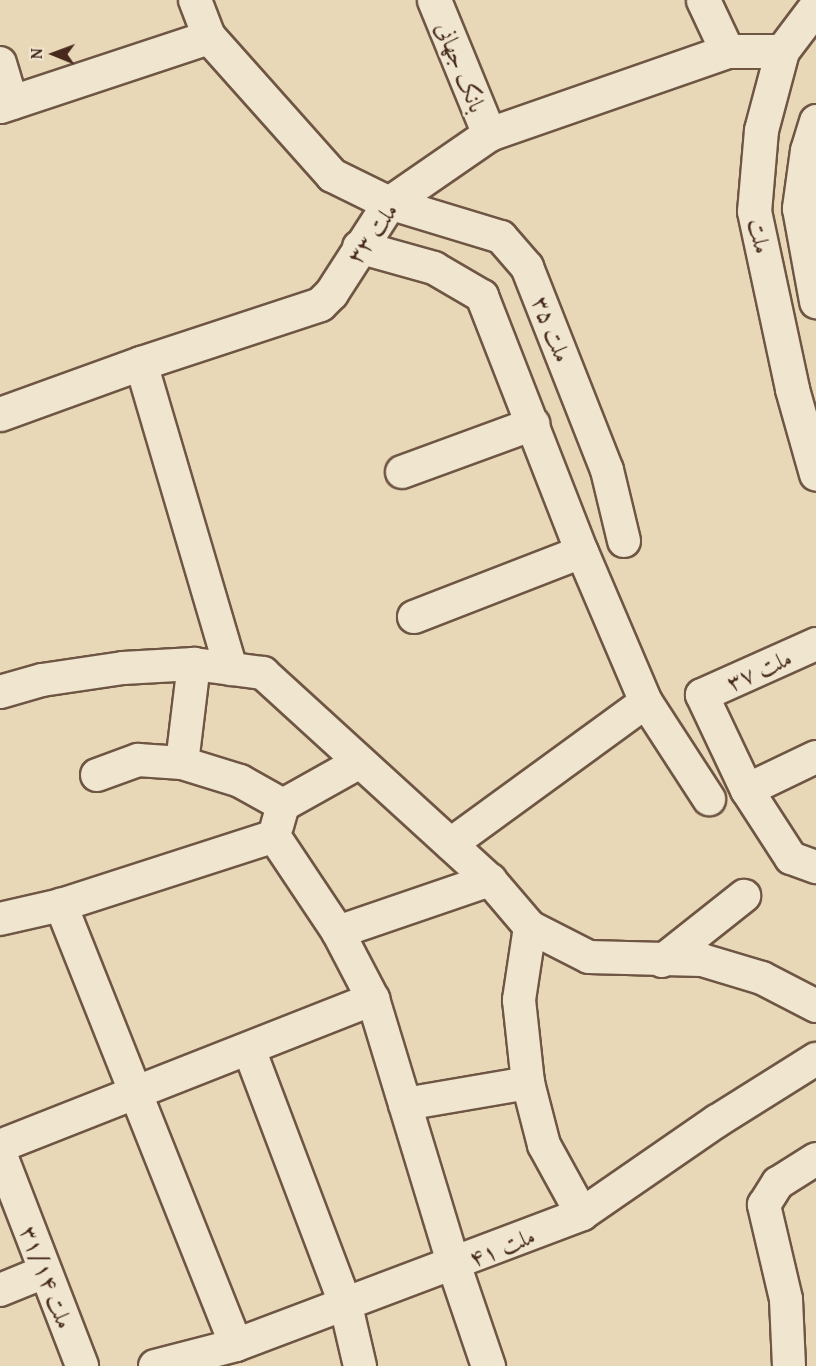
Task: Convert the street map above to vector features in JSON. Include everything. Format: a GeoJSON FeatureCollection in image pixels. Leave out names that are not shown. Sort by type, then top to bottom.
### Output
{"type":"FeatureCollection","features":[{"type":"Feature","properties":{"kind":"street"},"geometry":{"type":"LineString","coordinates":[[195,0],[209,37],[332,175],[389,203]]}},
{"type":"Feature","properties":{"kind":"street","name":"بانک جهانی"},"geometry":{"type":"LineString","coordinates":[[434,0],[489,134]]}},
{"type":"Feature","properties":{"kind":"street"},"geometry":{"type":"LineString","coordinates":[[703,0],[727,51]]}},
{"type":"Feature","properties":{"kind":"street"},"geometry":{"type":"LineString","coordinates":[[724,0],[727,51]]}},
{"type":"Feature","properties":{"kind":"street","name":"ملت"},"geometry":{"type":"LineString","coordinates":[[816,6],[782,51],[761,130],[754,211],[792,389],[816,474]]}},
{"type":"Feature","properties":{"kind":"street"},"geometry":{"type":"LineString","coordinates":[[0,63],[6,104],[209,37]]}},
{"type":"Feature","properties":{"kind":"street","name":"ملت ۳۳"},"geometry":{"type":"LineString","coordinates":[[0,414],[141,363],[320,304],[332,293],[359,247],[389,203],[489,134],[727,51],[782,51]]}},
{"type":"Feature","properties":{"kind":"street","name":"ملت"},"geometry":{"type":"LineString","coordinates":[[816,121],[807,150],[799,208],[816,301]]}},
{"type":"Feature","properties":{"kind":"street","name":"ملت ۳۵"},"geometry":{"type":"LineString","coordinates":[[389,203],[501,237],[527,267],[607,470],[624,541]]}},
{"type":"Feature","properties":{"kind":"street"},"geometry":{"type":"LineString","coordinates":[[359,247],[434,268],[482,296],[582,552],[646,702],[709,800]]}},
{"type":"Feature","properties":{"kind":"street"},"geometry":{"type":"LineString","coordinates":[[141,363],[231,669]]}},
{"type":"Feature","properties":{"kind":"street"},"geometry":{"type":"LineString","coordinates":[[402,472],[533,424]]}},
{"type":"Feature","properties":{"kind":"street"},"geometry":{"type":"LineString","coordinates":[[414,617],[582,552]]}},
{"type":"Feature","properties":{"kind":"street","name":"ملت ۳۷"},"geometry":{"type":"LineString","coordinates":[[747,790],[702,695],[816,644]]}},
{"type":"Feature","properties":{"kind":"street"},"geometry":{"type":"LineString","coordinates":[[182,763],[194,664]]}},
{"type":"Feature","properties":{"kind":"street"},"geometry":{"type":"LineString","coordinates":[[0,692],[42,680],[123,668],[194,664],[263,673],[490,880],[530,927],[589,957],[662,961],[702,960],[762,978],[816,1006]]}},
{"type":"Feature","properties":{"kind":"street"},"geometry":{"type":"LineString","coordinates":[[451,844],[646,702]]}},
{"type":"Feature","properties":{"kind":"street"},"geometry":{"type":"LineString","coordinates":[[816,757],[747,790],[791,858],[816,867]]}},
{"type":"Feature","properties":{"kind":"street"},"geometry":{"type":"LineString","coordinates":[[97,775],[138,760],[182,763],[240,781],[284,805]]}},
{"type":"Feature","properties":{"kind":"street"},"geometry":{"type":"LineString","coordinates":[[274,836],[284,805],[360,762]]}},
{"type":"Feature","properties":{"kind":"street"},"geometry":{"type":"LineString","coordinates":[[0,919],[61,905],[274,836]]}},
{"type":"Feature","properties":{"kind":"street"},"geometry":{"type":"LineString","coordinates":[[274,836],[338,932],[373,999],[454,1266],[488,1366]]}},
{"type":"Feature","properties":{"kind":"street"},"geometry":{"type":"LineString","coordinates":[[338,932],[490,880]]}},
{"type":"Feature","properties":{"kind":"street"},"geometry":{"type":"LineString","coordinates":[[662,961],[744,896]]}},
{"type":"Feature","properties":{"kind":"street"},"geometry":{"type":"LineString","coordinates":[[61,905],[236,1345]]}},
{"type":"Feature","properties":{"kind":"street"},"geometry":{"type":"LineString","coordinates":[[530,927],[519,1000],[528,1083],[544,1145],[582,1215]]}},
{"type":"Feature","properties":{"kind":"street"},"geometry":{"type":"LineString","coordinates":[[0,1146],[373,999]]}},
{"type":"Feature","properties":{"kind":"street"},"geometry":{"type":"LineString","coordinates":[[249,1049],[346,1306],[360,1366]]}},
{"type":"Feature","properties":{"kind":"street","name":"ملت ۴۱"},"geometry":{"type":"LineString","coordinates":[[155,1366],[236,1345],[454,1266],[582,1215],[717,1120],[816,1059]]}},
{"type":"Feature","properties":{"kind":"street"},"geometry":{"type":"LineString","coordinates":[[405,1104],[528,1083]]}},
{"type":"Feature","properties":{"kind":"street","name":"ملت ۳۱/۱۴"},"geometry":{"type":"LineString","coordinates":[[0,1153],[82,1366]]}},
{"type":"Feature","properties":{"kind":"street"},"geometry":{"type":"LineString","coordinates":[[799,1355],[764,1205],[778,1183],[816,1159]]}},
{"type":"Feature","properties":{"kind":"street"},"geometry":{"type":"LineString","coordinates":[[0,1290],[44,1272]]}}]}
